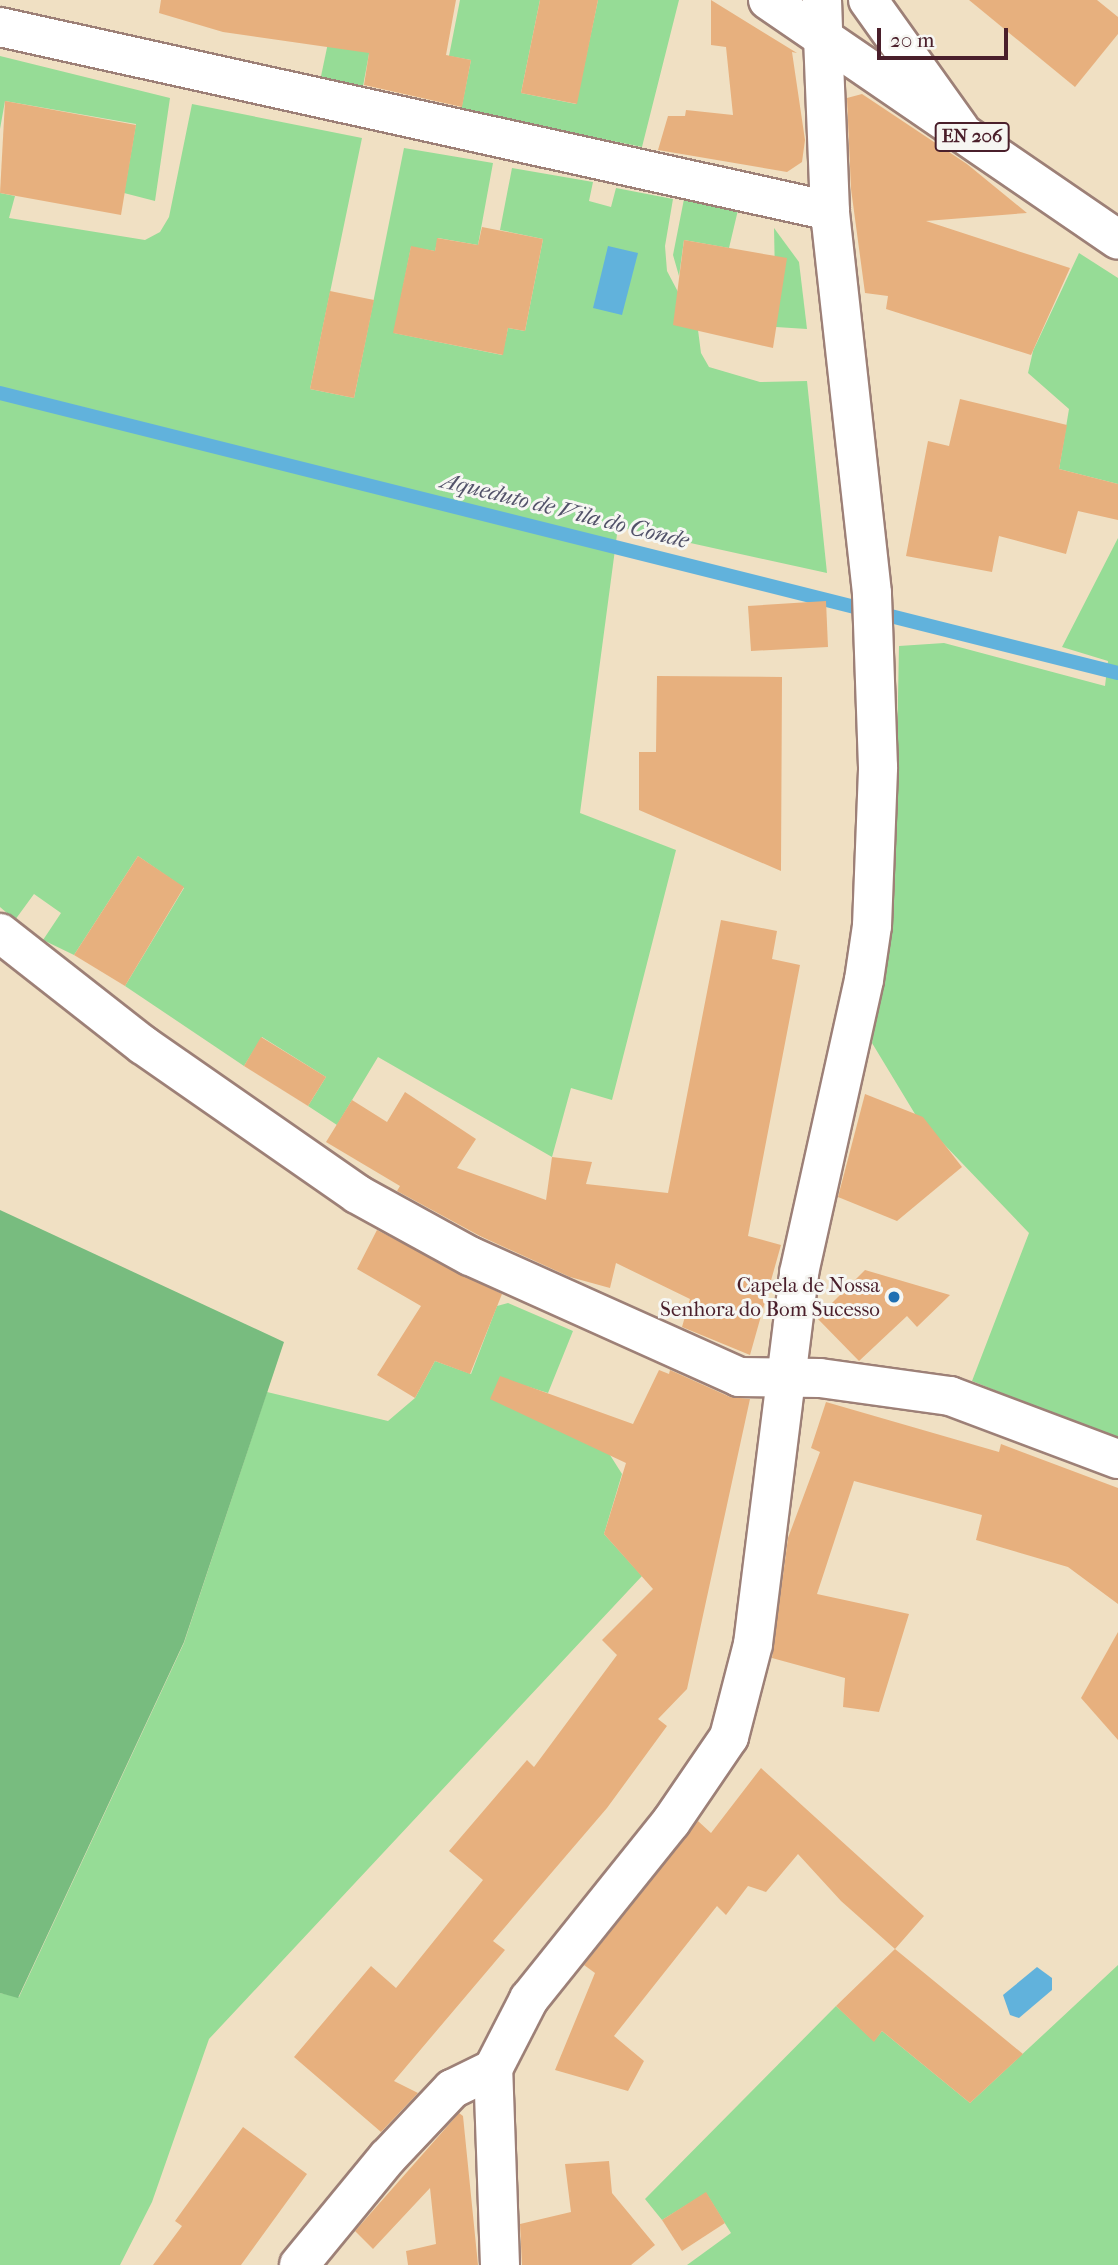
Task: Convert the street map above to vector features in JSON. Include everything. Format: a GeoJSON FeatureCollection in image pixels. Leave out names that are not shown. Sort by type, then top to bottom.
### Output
{"type":"FeatureCollection","features":[{"type":"Feature","properties":{"kind":"street","name":"EN 206"},"geometry":{"type":"LineString","coordinates":[[768,0],[960,129],[1118,240]]}},
{"type":"Feature","properties":{"kind":"street"},"geometry":{"type":"LineString","coordinates":[[500,2265],[493,2069],[529,1999],[671,1822],[729,1737],[753,1644],[799,1273],[864,980],[876,843],[872,593],[830,211],[822,0]]}},
{"type":"Feature","properties":{"kind":"street"},"geometry":{"type":"LineString","coordinates":[[868,0],[960,129]]}},
{"type":"Feature","properties":{"kind":"street"},"geometry":{"type":"LineString","coordinates":[[0,27],[830,211]]}},
{"type":"Feature","properties":{"kind":"street"},"geometry":{"type":"LineString","coordinates":[[0,933],[143,1045],[357,1194],[470,1256],[739,1377],[788,1375],[950,1396],[1118,1459]]}},
{"type":"Feature","properties":{"kind":"street"},"geometry":{"type":"LineString","coordinates":[[299,2265],[387,2158],[452,2089],[493,2069]]}},
{"type":"Feature","properties":{"kind":"green space"},"geometry":{"type":"Polygon","coordinates":[[[337,0],[379,0],[361,97],[320,81],[337,0]]]}},
{"type":"Feature","properties":{"kind":"green space"},"geometry":{"type":"Polygon","coordinates":[[[460,0],[540,0],[521,93],[576,104],[598,0],[679,0],[642,147],[461,110],[471,60],[449,56],[460,0]]]}},
{"type":"Feature","properties":{"kind":"green space"},"geometry":{"type":"Polygon","coordinates":[[[0,56],[170,98],[155,201],[124,193],[136,124],[5,101],[0,129],[0,56]]]}},
{"type":"Feature","properties":{"kind":"green space"},"geometry":{"type":"Polygon","coordinates":[[[192,104],[362,138],[310,389],[354,398],[404,148],[493,163],[478,245],[438,238],[435,251],[411,247],[394,333],[502,355],[508,328],[525,331],[543,239],[500,230],[512,168],[593,182],[589,201],[611,207],[616,188],[673,199],[665,246],[667,271],[698,330],[701,353],[709,367],[760,382],[807,381],[827,573],[618,527],[580,813],[676,850],[612,1100],[571,1088],[552,1157],[378,1057],[337,1125],[308,1106],[326,1077],[262,1037],[244,1066],[125,986],[184,888],[138,856],[74,955],[43,940],[61,913],[34,894],[15,920],[0,907],[0,193],[15,196],[9,218],[145,240],[160,232],[169,217],[192,104]]]}},
{"type":"Feature","properties":{"kind":"green space"},"geometry":{"type":"Polygon","coordinates":[[[684,199],[738,210],[729,248],[684,240],[679,276],[673,255],[684,199]]]}},
{"type":"Feature","properties":{"kind":"green space"},"geometry":{"type":"Polygon","coordinates":[[[774,228],[799,262],[807,329],[776,327],[774,228]]]}},
{"type":"Feature","properties":{"kind":"green space"},"geometry":{"type":"Polygon","coordinates":[[[1079,253],[1118,278],[1118,484],[1059,469],[1069,409],[1028,373],[1033,351],[1079,253]]]}},
{"type":"Feature","properties":{"kind":"green space"},"geometry":{"type":"Polygon","coordinates":[[[1118,538],[1118,1440],[972,1381],[1029,1233],[915,1114],[872,1043],[894,903],[899,646],[944,643],[1105,686],[1108,661],[1062,647],[1118,538]]]}},
{"type":"Feature","properties":{"kind":"green space"},"geometry":{"type":"Polygon","coordinates":[[[0,1210],[284,1342],[184,1642],[18,1998],[0,1993],[0,1210]]]}},
{"type":"Feature","properties":{"kind":"green space"},"geometry":{"type":"Polygon","coordinates":[[[508,1303],[573,1331],[548,1393],[526,1386],[610,1455],[622,1474],[604,1534],[642,1576],[209,2039],[152,2202],[120,2265],[0,2265],[0,1993],[19,1997],[184,1643],[267,1392],[388,1421],[415,1398],[435,1361],[471,1374],[497,1306],[508,1303]]]}},
{"type":"Feature","properties":{"kind":"green space"},"geometry":{"type":"Polygon","coordinates":[[[1118,1965],[1118,2265],[687,2265],[731,2233],[706,2193],[662,2220],[645,2199],[836,2006],[874,2041],[882,2031],[970,2103],[1118,1965]]]}},
{"type":"Feature","properties":{"kind":"water"},"geometry":{"type":"Polygon","coordinates":[[[608,246],[638,253],[622,315],[593,308],[608,246]]]}},
{"type":"Feature","properties":{"kind":"water"},"geometry":{"type":"Polygon","coordinates":[[[1037,1967],[1052,1978],[1052,1990],[1019,2018],[1010,2015],[1003,1995],[1037,1967]]]}},
{"type":"Feature","properties":{"kind":"building"},"geometry":{"type":"Polygon","coordinates":[[[161,0],[456,0],[446,55],[471,60],[462,107],[364,85],[369,53],[223,32],[159,13],[161,0]]]}},
{"type":"Feature","properties":{"kind":"building"},"geometry":{"type":"Polygon","coordinates":[[[540,0],[598,0],[577,104],[521,93],[540,0]]]}},
{"type":"Feature","properties":{"kind":"building"},"geometry":{"type":"Polygon","coordinates":[[[711,0],[797,53],[792,52],[805,140],[802,162],[787,172],[658,150],[668,116],[685,116],[686,110],[733,115],[726,47],[711,45],[711,0]]]}},
{"type":"Feature","properties":{"kind":"building"},"geometry":{"type":"Polygon","coordinates":[[[969,0],[1097,0],[1118,17],[1118,34],[1075,87],[969,0]]]}},
{"type":"Feature","properties":{"kind":"building"},"geometry":{"type":"Polygon","coordinates":[[[862,94],[967,164],[1027,213],[926,221],[1070,268],[1031,355],[886,309],[888,296],[865,293],[851,189],[847,98],[862,94]]]}},
{"type":"Feature","properties":{"kind":"building"},"geometry":{"type":"Polygon","coordinates":[[[5,101],[136,125],[121,215],[0,193],[5,101]]]}},
{"type":"Feature","properties":{"kind":"building"},"geometry":{"type":"Polygon","coordinates":[[[482,227],[543,239],[525,331],[508,328],[503,355],[393,333],[411,246],[435,251],[437,238],[478,245],[482,227]]]}},
{"type":"Feature","properties":{"kind":"building"},"geometry":{"type":"Polygon","coordinates":[[[684,240],[787,258],[773,348],[673,325],[684,240]]]}},
{"type":"Feature","properties":{"kind":"building"},"geometry":{"type":"Polygon","coordinates":[[[330,291],[374,300],[354,398],[310,389],[330,291]]]}},
{"type":"Feature","properties":{"kind":"building"},"geometry":{"type":"Polygon","coordinates":[[[960,399],[1067,425],[1059,469],[1118,484],[1118,520],[1078,511],[1066,554],[999,536],[992,572],[906,556],[928,441],[949,446],[960,399]]]}},
{"type":"Feature","properties":{"kind":"building"},"geometry":{"type":"Polygon","coordinates":[[[826,601],[828,647],[751,651],[748,606],[826,601]]]}},
{"type":"Feature","properties":{"kind":"building"},"geometry":{"type":"Polygon","coordinates":[[[657,676],[782,677],[781,871],[639,810],[639,752],[656,752],[657,676]]]}},
{"type":"Feature","properties":{"kind":"building"},"geometry":{"type":"Polygon","coordinates":[[[138,856],[184,887],[125,986],[74,955],[138,856]]]}},
{"type":"Feature","properties":{"kind":"building"},"geometry":{"type":"Polygon","coordinates":[[[721,920],[777,931],[772,959],[800,965],[748,1236],[781,1245],[750,1355],[682,1327],[690,1299],[616,1263],[610,1288],[570,1277],[480,1236],[397,1191],[400,1186],[326,1142],[352,1100],[387,1122],[405,1092],[476,1139],[457,1168],[546,1200],[552,1157],[592,1162],[586,1184],[668,1193],[721,920]]]}},
{"type":"Feature","properties":{"kind":"building"},"geometry":{"type":"Polygon","coordinates":[[[261,1037],[326,1077],[308,1106],[244,1066],[261,1037]]]}},
{"type":"Feature","properties":{"kind":"building"},"geometry":{"type":"Polygon","coordinates":[[[865,1094],[923,1117],[962,1167],[897,1221],[838,1197],[865,1094]]]}},
{"type":"Feature","properties":{"kind":"building"},"geometry":{"type":"Polygon","coordinates":[[[377,1230],[502,1294],[470,1374],[435,1361],[415,1398],[377,1375],[421,1306],[357,1269],[377,1230]]]}},
{"type":"Feature","properties":{"kind":"building","name":"Capela de Nossa Senhora do Bom Sucesso"},"geometry":{"type":"Polygon","coordinates":[[[865,1270],[950,1295],[917,1327],[907,1316],[859,1361],[817,1318],[865,1270]]]}},
{"type":"Feature","properties":{"kind":"building"},"geometry":{"type":"Polygon","coordinates":[[[659,1370],[669,1374],[670,1370],[730,1397],[750,1399],[687,1689],[658,1719],[667,1726],[607,1808],[493,1941],[505,1950],[394,2081],[418,2093],[381,2132],[294,2057],[371,1966],[396,1988],[483,1880],[449,1851],[527,1760],[534,1767],[617,1655],[602,1640],[653,1589],[604,1534],[626,1463],[490,1399],[500,1376],[633,1424],[659,1370]]]}},
{"type":"Feature","properties":{"kind":"building"},"geometry":{"type":"Polygon","coordinates":[[[826,1402],[999,1452],[1001,1444],[1118,1488],[1118,1604],[1068,1567],[976,1540],[982,1515],[854,1481],[817,1594],[909,1614],[879,1712],[843,1707],[845,1678],[772,1658],[788,1538],[820,1452],[811,1448],[826,1402]]]}},
{"type":"Feature","properties":{"kind":"building"},"geometry":{"type":"Polygon","coordinates":[[[1118,1632],[1118,1740],[1081,1698],[1118,1632]]]}},
{"type":"Feature","properties":{"kind":"building"},"geometry":{"type":"Polygon","coordinates":[[[761,1768],[924,1916],[895,1949],[841,1901],[798,1854],[766,1892],[748,1886],[726,1915],[717,1906],[614,2036],[644,2061],[628,2091],[555,2070],[595,1973],[584,1965],[698,1821],[711,1833],[761,1768]]]}},
{"type":"Feature","properties":{"kind":"building"},"geometry":{"type":"Polygon","coordinates":[[[895,1949],[1023,2054],[970,2103],[882,2031],[874,2042],[836,2006],[895,1949]]]}},
{"type":"Feature","properties":{"kind":"building"},"geometry":{"type":"Polygon","coordinates":[[[459,2113],[463,2116],[478,2265],[408,2265],[406,2251],[436,2244],[430,2188],[373,2249],[355,2231],[459,2113]]]}},
{"type":"Feature","properties":{"kind":"building"},"geometry":{"type":"Polygon","coordinates":[[[243,2127],[307,2174],[241,2265],[153,2265],[182,2226],[175,2221],[243,2127]]]}},
{"type":"Feature","properties":{"kind":"building"},"geometry":{"type":"Polygon","coordinates":[[[609,2161],[612,2193],[655,2245],[631,2265],[522,2265],[520,2224],[571,2212],[565,2164],[609,2161]]]}},
{"type":"Feature","properties":{"kind":"building"},"geometry":{"type":"Polygon","coordinates":[[[706,2192],[725,2223],[682,2251],[662,2220],[706,2192]]]}},
{"type":"Feature","properties":{"kind":"waterway","name":"Aqueduto de Vila do Conde"},"geometry":{"type":"LineString","coordinates":[[0,393],[1118,673]]}},
{"type":"Feature","properties":{"kind":"place","name":"Capela de Nossa Senhora do Bom Sucesso"},"geometry":{"type":"Point","coordinates":[894,1297]}}]}
